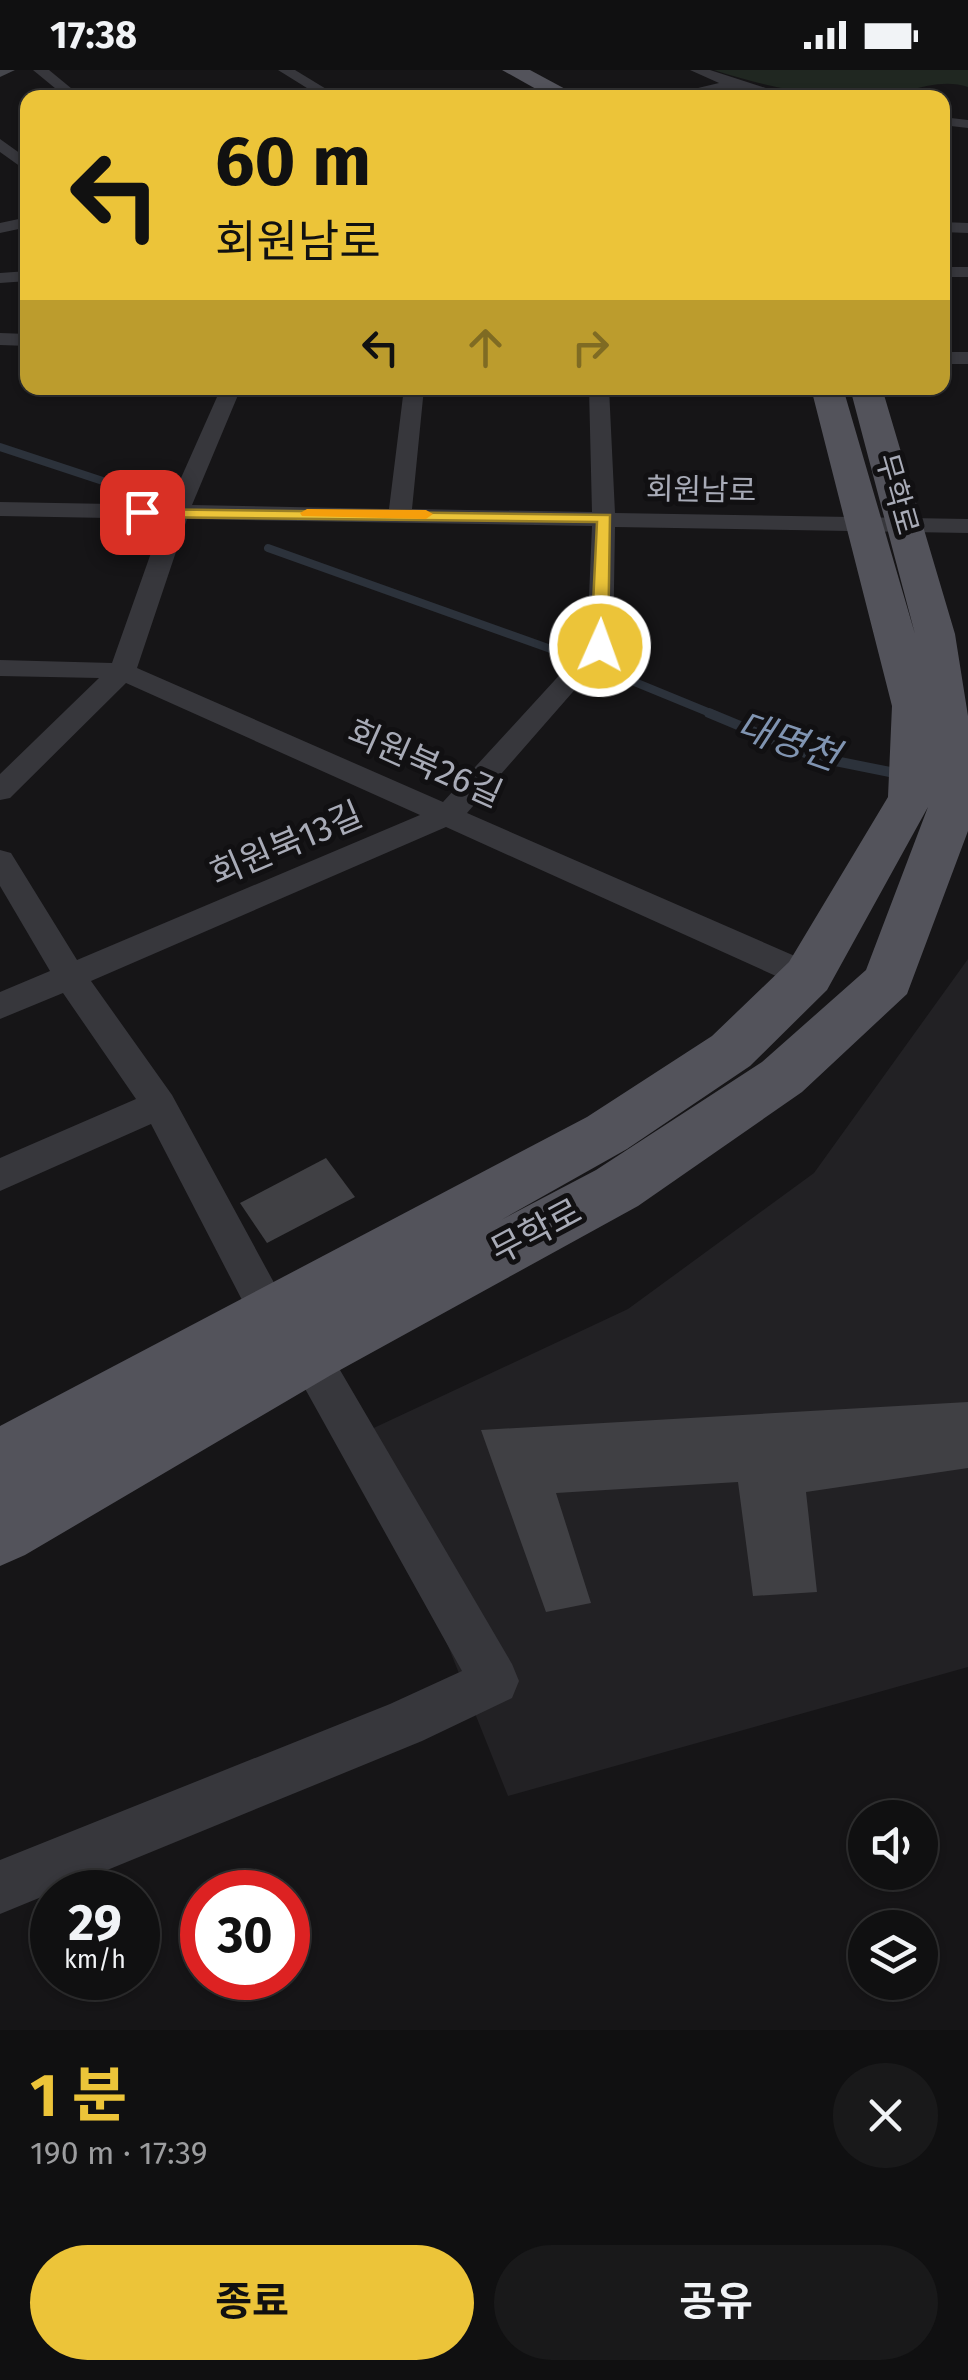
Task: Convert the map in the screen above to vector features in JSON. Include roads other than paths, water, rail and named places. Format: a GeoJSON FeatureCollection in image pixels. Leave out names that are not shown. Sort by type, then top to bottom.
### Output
{"type":"FeatureCollection","features":[{"type":"Feature","properties":{"kind":"main road"},"geometry":{"type":"LineString","coordinates":[[504,74],[527,90]]}},
{"type":"Feature","properties":{"kind":"main road"},"geometry":{"type":"LineString","coordinates":[[504,74],[549,90]]}},
{"type":"Feature","properties":{"kind":"main road","name":"무학로"},"geometry":{"type":"LineString","coordinates":[[829,395],[940,788]]}},
{"type":"Feature","properties":{"kind":"main road","name":"무학로"},"geometry":{"type":"LineString","coordinates":[[0,1462],[617,1188],[782,1077],[888,980],[940,788],[935,634],[868,395]]}},
{"type":"Feature","properties":{"kind":"main road","name":"무학로"},"geometry":{"type":"LineString","coordinates":[[0,1530],[290,1335],[731,1051],[808,976],[940,788]]}},
{"type":"Feature","properties":{"kind":"street"},"geometry":{"type":"LineString","coordinates":[[40,70],[66,90]]}},
{"type":"Feature","properties":{"kind":"street"},"geometry":{"type":"LineString","coordinates":[[285,70],[320,90]]}},
{"type":"Feature","properties":{"kind":"street"},"geometry":{"type":"LineString","coordinates":[[697,70],[759,90]]}},
{"type":"Feature","properties":{"kind":"street"},"geometry":{"type":"LineString","coordinates":[[705,90],[736,84]]}},
{"type":"Feature","properties":{"kind":"street"},"geometry":{"type":"LineString","coordinates":[[0,143],[20,160]]}},
{"type":"Feature","properties":{"kind":"street"},"geometry":{"type":"LineString","coordinates":[[0,791],[122,671],[177,513],[228,395]]}},
{"type":"Feature","properties":{"kind":"street"},"geometry":{"type":"LineString","coordinates":[[400,514],[413,395]]}},
{"type":"Feature","properties":{"kind":"street"},"geometry":{"type":"LineString","coordinates":[[599,395],[604,518]]}},
{"type":"Feature","properties":{"kind":"street","name":"회원남로"},"geometry":{"type":"LineString","coordinates":[[0,508],[968,526]]}},
{"type":"Feature","properties":{"kind":"street","name":"회원북13길"},"geometry":{"type":"LineString","coordinates":[[0,1006],[449,814],[600,646],[604,518]]}},
{"type":"Feature","properties":{"kind":"street","name":"회원북26길"},"geometry":{"type":"LineString","coordinates":[[0,668],[122,671],[808,976]]}},
{"type":"Feature","properties":{"kind":"street"},"geometry":{"type":"LineString","coordinates":[[0,860],[70,977],[159,1105],[496,1682],[0,1887]]}},
{"type":"Feature","properties":{"kind":"street"},"geometry":{"type":"LineString","coordinates":[[0,1175],[159,1105]]}},
{"type":"Feature","properties":{"kind":"waterway"},"geometry":{"type":"LineString","coordinates":[[0,447],[133,491]]}},
{"type":"Feature","properties":{"kind":"waterway"},"geometry":{"type":"LineString","coordinates":[[268,548],[562,653]]}},
{"type":"Feature","properties":{"kind":"waterway","name":"대명천"},"geometry":{"type":"LineString","coordinates":[[615,674],[715,715]]}},
{"type":"Feature","properties":{"kind":"waterway","name":"대명천"},"geometry":{"type":"LineString","coordinates":[[709,713],[815,757],[900,774]]}}]}
